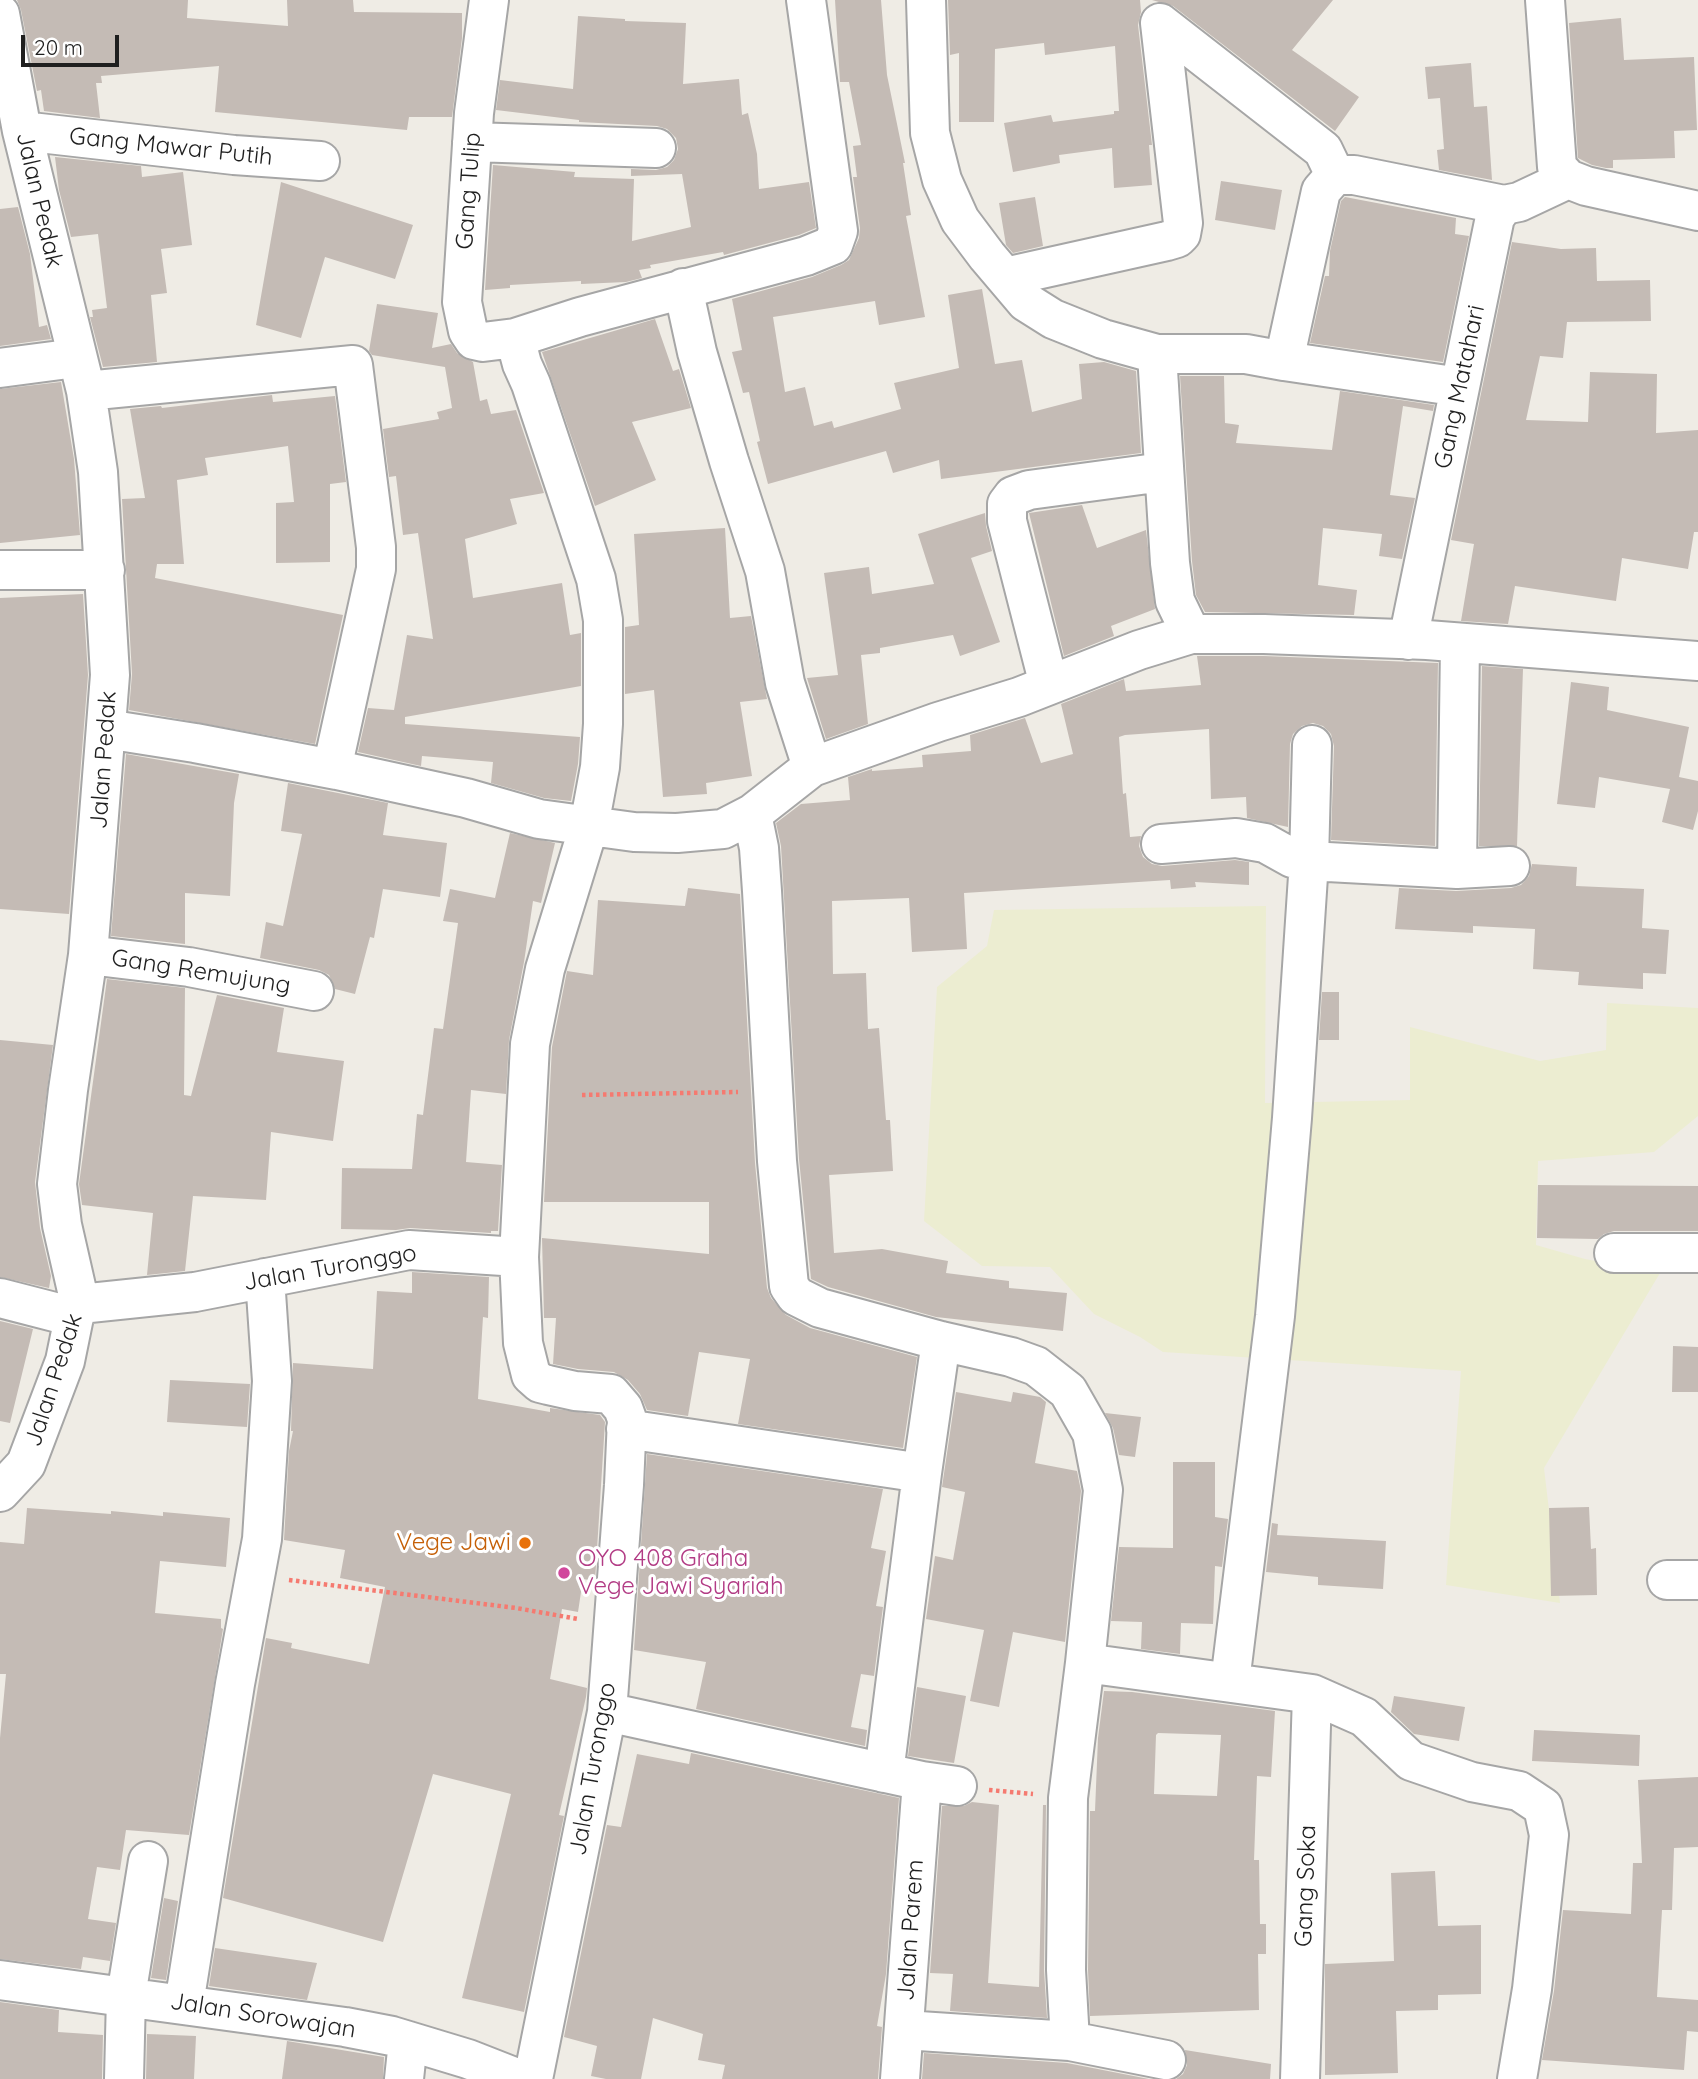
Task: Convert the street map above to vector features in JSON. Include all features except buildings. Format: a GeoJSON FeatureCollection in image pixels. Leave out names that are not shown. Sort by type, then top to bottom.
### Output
{"type":"FeatureCollection","features":[{"type":"Feature","properties":{"kind":"street","name":"Gang Tulip"},"geometry":{"type":"LineString","coordinates":[[489,0],[472,142],[462,302],[468,331],[474,340],[483,342],[515,338]]}},
{"type":"Feature","properties":{"kind":"street"},"geometry":{"type":"LineString","coordinates":[[519,1257],[530,1044],[545,969],[589,826],[600,767],[603,723],[603,620],[596,579],[515,338],[580,317],[806,256],[833,245],[837,238],[806,0]]}},
{"type":"Feature","properties":{"kind":"street"},"geometry":{"type":"LineString","coordinates":[[926,0],[930,133],[942,180],[960,220],[1026,302],[1053,319],[1103,339],[1157,354],[1246,354],[1460,387]]}},
{"type":"Feature","properties":{"kind":"street"},"geometry":{"type":"LineString","coordinates":[[1545,0],[1557,167],[1568,179],[1587,186],[1698,211]]}},
{"type":"Feature","properties":{"kind":"street","name":"Jalan Pedak"},"geometry":{"type":"LineString","coordinates":[[0,14],[22,131],[81,374],[98,472],[110,675],[89,955],[68,1090],[57,1184],[77,1311],[65,1361],[26,1464],[0,1492]]}},
{"type":"Feature","properties":{"kind":"street"},"geometry":{"type":"LineString","coordinates":[[1005,277],[1167,241],[1181,234],[1183,223],[1160,23],[1323,150],[1335,175]]}},
{"type":"Feature","properties":{"kind":"street","name":"Gang Mawar Putih"},"geometry":{"type":"LineString","coordinates":[[22,131],[320,162]]}},
{"type":"Feature","properties":{"kind":"street"},"geometry":{"type":"LineString","coordinates":[[472,142],[656,148]]}},
{"type":"Feature","properties":{"kind":"street"},"geometry":{"type":"LineString","coordinates":[[1284,361],[1321,191],[1335,175],[1354,175],[1504,205],[1518,202],[1568,179]]}},
{"type":"Feature","properties":{"kind":"street","name":"Gang Matahari"},"geometry":{"type":"LineString","coordinates":[[1408,640],[1495,216],[1504,205]]}},
{"type":"Feature","properties":{"kind":"street"},"geometry":{"type":"LineString","coordinates":[[683,288],[696,352],[765,570],[785,683],[812,768]]}},
{"type":"Feature","properties":{"kind":"street"},"geometry":{"type":"LineString","coordinates":[[1157,354],[1163,472],[1175,601],[1191,635]]}},
{"type":"Feature","properties":{"kind":"street"},"geometry":{"type":"LineString","coordinates":[[0,368],[81,374],[353,366],[376,547],[376,569],[332,769]]}},
{"type":"Feature","properties":{"kind":"street"},"geometry":{"type":"LineString","coordinates":[[1049,685],[1007,521],[1007,504],[1013,496],[1029,490],[1163,472]]}},
{"type":"Feature","properties":{"kind":"street"},"geometry":{"type":"LineString","coordinates":[[0,570],[105,569]]}},
{"type":"Feature","properties":{"kind":"street"},"geometry":{"type":"LineString","coordinates":[[106,729],[332,769],[466,798],[539,818],[634,832],[701,831],[723,829],[752,814],[812,768],[1049,685],[1139,650],[1191,635],[1264,634],[1408,640],[1698,661]]}},
{"type":"Feature","properties":{"kind":"street"},"geometry":{"type":"LineString","coordinates":[[1457,869],[1460,644]]}},
{"type":"Feature","properties":{"kind":"street"},"geometry":{"type":"LineString","coordinates":[[1230,1682],[1275,1316],[1293,1118],[1309,861],[1312,745]]}},
{"type":"Feature","properties":{"kind":"street"},"geometry":{"type":"LineString","coordinates":[[752,814],[762,891],[789,1286],[796,1296],[820,1307],[1036,1366],[1068,1391],[1092,1433],[1103,1490],[1068,1798],[1066,1970],[1070,2041]]}},
{"type":"Feature","properties":{"kind":"street"},"geometry":{"type":"LineString","coordinates":[[1161,844],[1236,838],[1265,843],[1292,858],[1309,861],[1457,869],[1510,866]]}},
{"type":"Feature","properties":{"kind":"street","name":"Gang Remujung"},"geometry":{"type":"LineString","coordinates":[[89,955],[189,967],[313,991]]}},
{"type":"Feature","properties":{"kind":"street","name":"Jalan Turonggo"},"geometry":{"type":"LineString","coordinates":[[77,1311],[195,1292],[409,1250],[519,1257],[523,1343],[530,1375],[540,1383],[548,1385],[615,1396],[623,1408],[626,1429],[607,1712],[533,2079]]}},
{"type":"Feature","properties":{"kind":"street"},"geometry":{"type":"LineString","coordinates":[[1614,1253],[1698,1252]]}},
{"type":"Feature","properties":{"kind":"street"},"geometry":{"type":"LineString","coordinates":[[184,2004],[235,1684],[262,1539],[272,1381],[265,1278]]}},
{"type":"Feature","properties":{"kind":"street"},"geometry":{"type":"LineString","coordinates":[[0,1298],[77,1311]]}},
{"type":"Feature","properties":{"kind":"street"},"geometry":{"type":"LineString","coordinates":[[884,1773],[922,1474],[942,1341]]}},
{"type":"Feature","properties":{"kind":"street"},"geometry":{"type":"LineString","coordinates":[[626,1429],[922,1474]]}},
{"type":"Feature","properties":{"kind":"street"},"geometry":{"type":"LineString","coordinates":[[1085,1663],[1312,1694],[1364,1717],[1411,1761],[1472,1782],[1519,1791],[1543,1807],[1549,1835],[1532,1989],[1517,2079]]}},
{"type":"Feature","properties":{"kind":"street","name":"Gang Soka"},"geometry":{"type":"LineString","coordinates":[[1300,2079],[1312,1694]]}},
{"type":"Feature","properties":{"kind":"street"},"geometry":{"type":"LineString","coordinates":[[607,1712],[939,1784]]}},
{"type":"Feature","properties":{"kind":"street","name":"Jalan Parem"},"geometry":{"type":"LineString","coordinates":[[900,2079],[904,2030],[939,1784]]}},
{"type":"Feature","properties":{"kind":"street"},"geometry":{"type":"LineString","coordinates":[[124,2079],[126,1996],[148,1861]]}},
{"type":"Feature","properties":{"kind":"street","name":"Jalan Sorowajan"},"geometry":{"type":"LineString","coordinates":[[0,1980],[345,2027],[408,2041],[468,2059],[519,2079]]}},
{"type":"Feature","properties":{"kind":"street"},"geometry":{"type":"LineString","coordinates":[[904,2030],[1070,2041],[1166,2060]]}},
{"type":"Feature","properties":{"kind":"street"},"geometry":{"type":"LineString","coordinates":[[404,2079],[408,2041]]}},
{"type":"Feature","properties":{"kind":"path"},"geometry":{"type":"LineString","coordinates":[[582,1095],[774,1092]]}},
{"type":"Feature","properties":{"kind":"path"},"geometry":{"type":"LineString","coordinates":[[255,1576],[516,1608],[614,1625]]}},
{"type":"Feature","properties":{"kind":"path"},"geometry":{"type":"LineString","coordinates":[[939,1784],[1068,1798]]}},
{"type":"Feature","properties":{"kind":"green space"},"geometry":{"type":"Polygon","coordinates":[[[1266,906],[1265,1103],[1410,1100],[1410,1027],[1540,1061],[1606,1050],[1607,1003],[1698,1008],[1698,1116],[1654,1152],[1538,1161],[1536,1245],[1585,1259],[1660,1273],[1544,1468],[1560,1603],[1446,1585],[1461,1371],[1163,1352],[1094,1314],[1050,1267],[982,1266],[924,1221],[937,987],[987,946],[994,910],[1266,906]]]}},
{"type":"Feature","properties":{"kind":"place","name":"Vege Jawi"},"geometry":{"type":"Point","coordinates":[525,1543]}},
{"type":"Feature","properties":{"kind":"place","name":"OYO 408 Graha Vege Jawi Syariah"},"geometry":{"type":"Point","coordinates":[564,1573]}}]}
